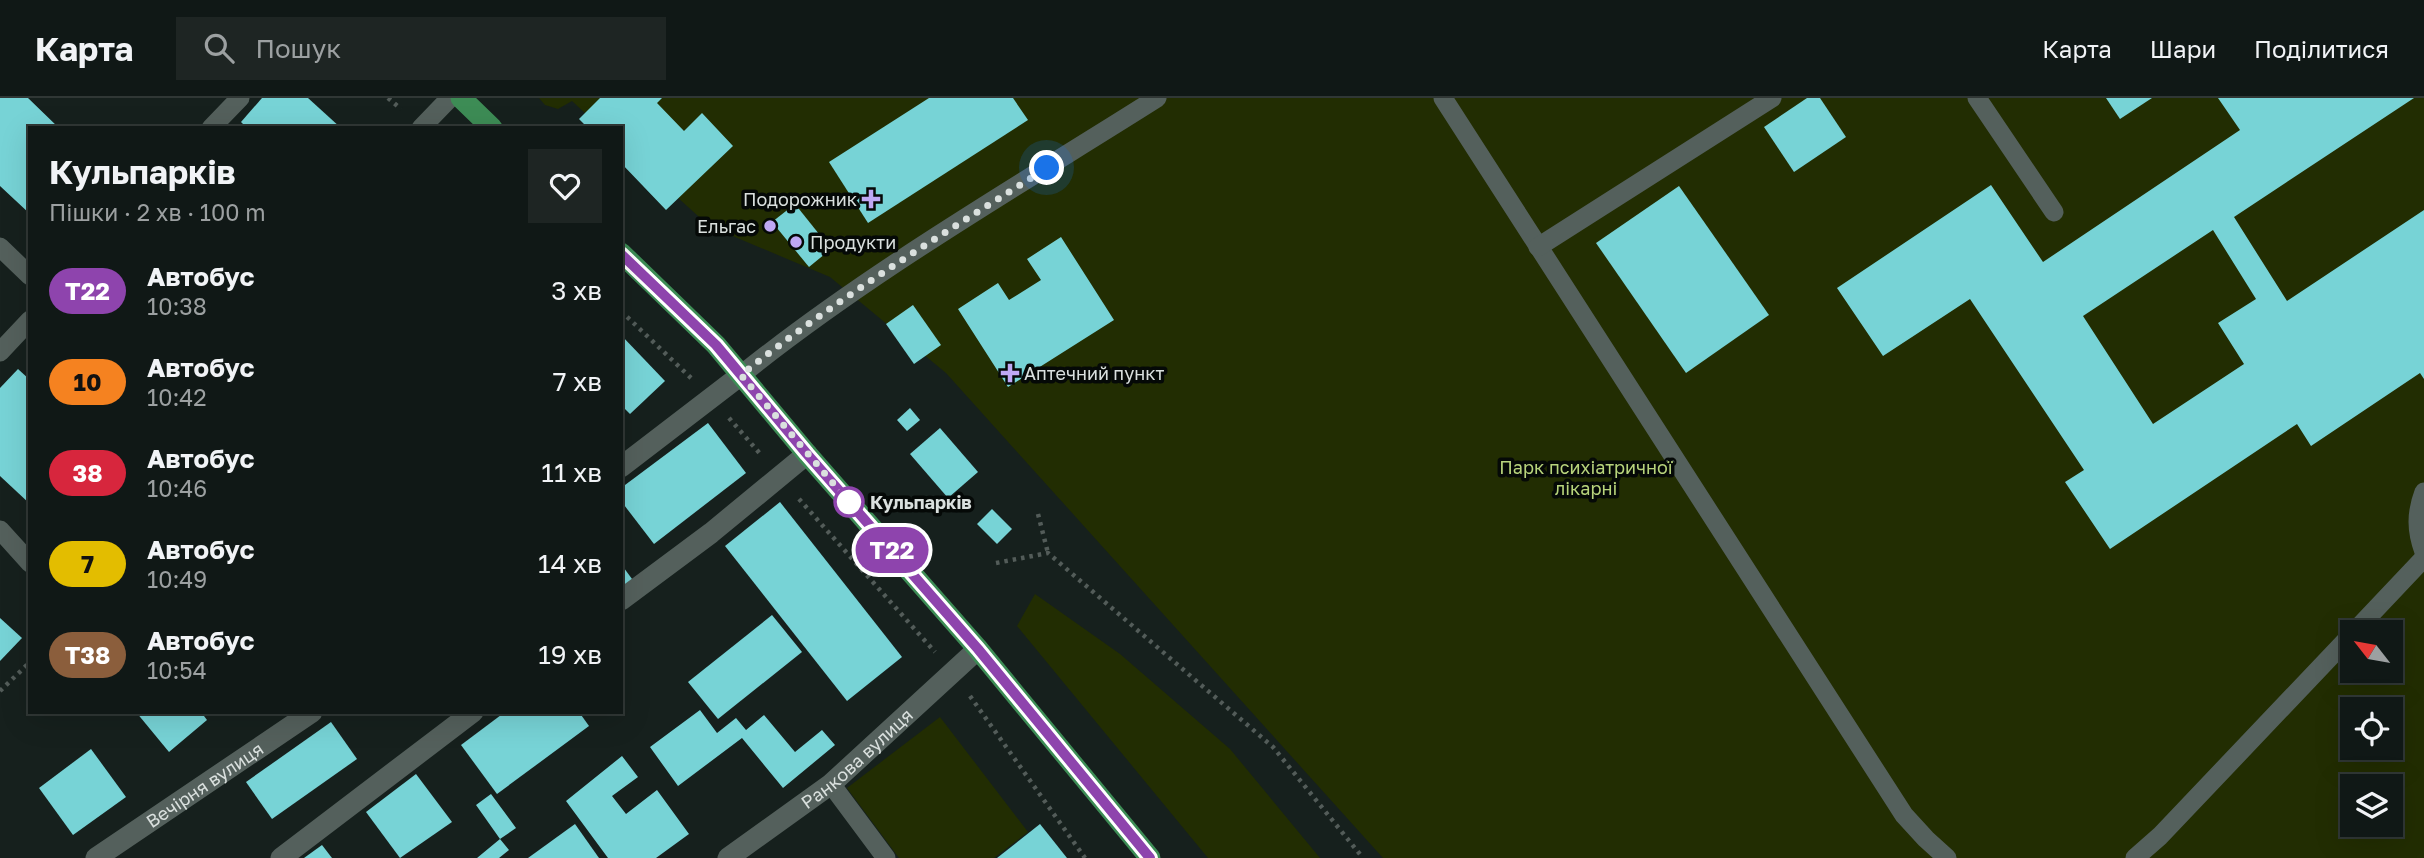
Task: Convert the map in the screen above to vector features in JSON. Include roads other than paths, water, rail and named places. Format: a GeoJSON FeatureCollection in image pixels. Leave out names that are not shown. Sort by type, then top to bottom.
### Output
{"type":"FeatureCollection","features":[{"type":"Feature","properties":{"kind":"main road"},"geometry":{"type":"LineString","coordinates":[[461,98],[490,126]]}},
{"type":"Feature","properties":{"kind":"main road"},"geometry":{"type":"LineString","coordinates":[[623,255],[716,345],[807,454],[978,649],[1150,858]]}},
{"type":"Feature","properties":{"kind":"street"},"geometry":{"type":"LineString","coordinates":[[623,465],[741,375]]}},
{"type":"Feature","properties":{"kind":"street"},"geometry":{"type":"LineString","coordinates":[[623,598],[710,533],[807,454]]}},
{"type":"Feature","properties":{"kind":"street","name":"Ранкова вулиця"},"geometry":{"type":"LineString","coordinates":[[728,858],[831,784],[978,649]]}},
{"type":"Feature","properties":{"kind":"street","name":"Вечірня вулиця"},"geometry":{"type":"LineString","coordinates":[[96,858],[309,714]]}},
{"type":"Feature","properties":{"kind":"street"},"geometry":{"type":"LineString","coordinates":[[281,858],[470,714]]}},
{"type":"Feature","properties":{"kind":"lane"},"geometry":{"type":"LineString","coordinates":[[214,126],[240,98]]}},
{"type":"Feature","properties":{"kind":"lane"},"geometry":{"type":"LineString","coordinates":[[423,126],[450,98]]}},
{"type":"Feature","properties":{"kind":"lane"},"geometry":{"type":"LineString","coordinates":[[741,375],[778,345],[870,281],[1157,98]]}},
{"type":"Feature","properties":{"kind":"lane"},"geometry":{"type":"LineString","coordinates":[[1443,98],[1904,815],[1947,858]]}},
{"type":"Feature","properties":{"kind":"lane"},"geometry":{"type":"LineString","coordinates":[[1538,247],[1772,98]]}},
{"type":"Feature","properties":{"kind":"lane"},"geometry":{"type":"LineString","coordinates":[[1977,98],[2054,212]]}},
{"type":"Feature","properties":{"kind":"lane"},"geometry":{"type":"LineString","coordinates":[[0,247],[28,274]]}},
{"type":"Feature","properties":{"kind":"lane"},"geometry":{"type":"LineString","coordinates":[[0,352],[28,322]]}},
{"type":"Feature","properties":{"kind":"lane"},"geometry":{"type":"LineString","coordinates":[[2424,492],[2418,507],[2417,532],[2424,552]]}},
{"type":"Feature","properties":{"kind":"lane"},"geometry":{"type":"LineString","coordinates":[[0,530],[28,562]]}},
{"type":"Feature","properties":{"kind":"lane"},"geometry":{"type":"LineString","coordinates":[[2365,620],[2424,558]]}},
{"type":"Feature","properties":{"kind":"lane"},"geometry":{"type":"LineString","coordinates":[[2135,858],[2160,836],[2340,647]]}},
{"type":"Feature","properties":{"kind":"lane"},"geometry":{"type":"LineString","coordinates":[[831,784],[886,858]]}},
{"type":"Feature","properties":{"kind":"place","name":"Подорожник"},"geometry":{"type":"Point","coordinates":[871,199]}},
{"type":"Feature","properties":{"kind":"place","name":"Ельгас"},"geometry":{"type":"Point","coordinates":[770,226]}},
{"type":"Feature","properties":{"kind":"place","name":"Продукти"},"geometry":{"type":"Point","coordinates":[796,242]}},
{"type":"Feature","properties":{"kind":"place","name":"Аптечний пункт"},"geometry":{"type":"Point","coordinates":[1010,373]}},
{"type":"Feature","properties":{"kind":"place","name":"Кульпарків"},"geometry":{"type":"Point","coordinates":[849,502]}},
{"type":"Feature","properties":{"kind":"park label","name":"Парк психіатричної лікарні"},"geometry":{"type":"Point","coordinates":[1586,477]}}]}
